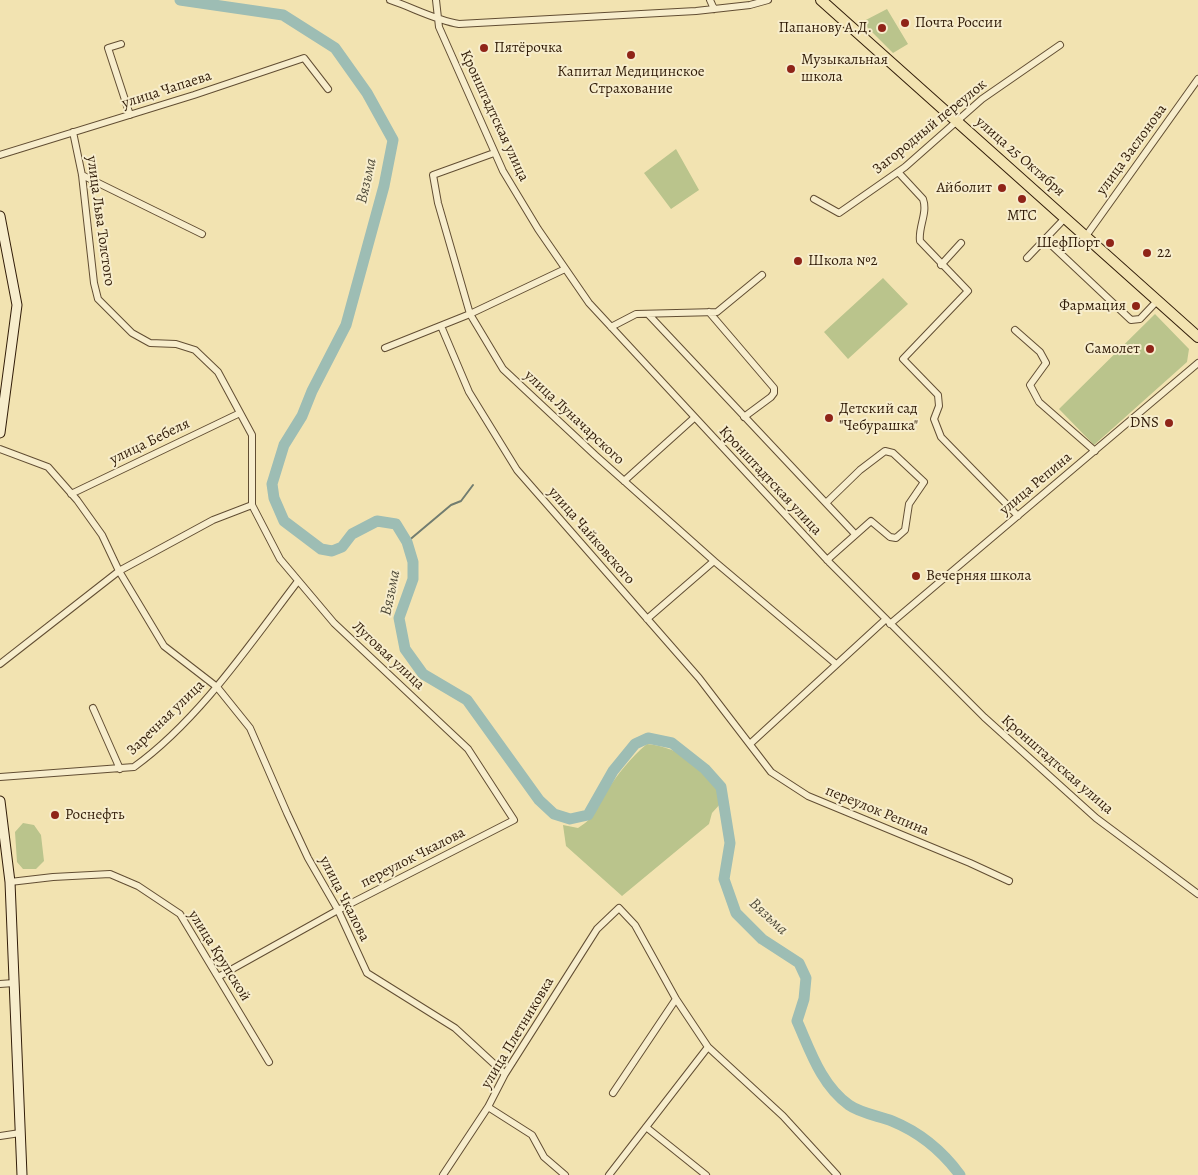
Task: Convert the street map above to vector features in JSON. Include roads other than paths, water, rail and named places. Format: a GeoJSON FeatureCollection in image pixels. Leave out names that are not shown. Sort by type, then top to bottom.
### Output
{"type":"FeatureCollection","features":[{"type":"Feature","properties":{"kind":"main road","name":"улица 25 Октября"},"geometry":{"type":"LineString","coordinates":[[821,0],[1198,337]]}},
{"type":"Feature","properties":{"kind":"main road"},"geometry":{"type":"LineString","coordinates":[[0,216],[17,305],[10,370],[0,433]]}},
{"type":"Feature","properties":{"kind":"main road"},"geometry":{"type":"LineString","coordinates":[[0,801],[10,882],[22,1175]]}},
{"type":"Feature","properties":{"kind":"street"},"geometry":{"type":"LineString","coordinates":[[390,0],[429,14],[439,20],[459,24],[714,9],[750,5],[768,0]]}},
{"type":"Feature","properties":{"kind":"street","name":"Кронштадтская улица"},"geometry":{"type":"LineString","coordinates":[[436,0],[439,27],[494,153],[538,229],[589,303],[827,560],[984,717],[1096,818],[1198,894]]}},
{"type":"Feature","properties":{"kind":"street"},"geometry":{"type":"LineString","coordinates":[[710,0],[714,9]]}},
{"type":"Feature","properties":{"kind":"street"},"geometry":{"type":"LineString","coordinates":[[121,44],[108,48],[130,115]]}},
{"type":"Feature","properties":{"kind":"street","name":"Загородный переулок"},"geometry":{"type":"LineString","coordinates":[[814,199],[839,213],[898,172],[958,122],[982,99],[1060,45]]}},
{"type":"Feature","properties":{"kind":"street","name":"улица Чапаева"},"geometry":{"type":"LineString","coordinates":[[0,155],[304,58],[328,89]]}},
{"type":"Feature","properties":{"kind":"street","name":"улица Заслонова"},"geometry":{"type":"LineString","coordinates":[[1086,236],[1198,79]]}},
{"type":"Feature","properties":{"kind":"street","name":"улица Льва Толстого"},"geometry":{"type":"LineString","coordinates":[[73,132],[82,175],[94,283],[98,299],[132,333],[150,342],[176,344],[195,350],[218,372],[252,436],[252,505]]}},
{"type":"Feature","properties":{"kind":"street","name":"улица Луначарского"},"geometry":{"type":"LineString","coordinates":[[494,153],[433,175],[438,203],[470,314],[503,368],[624,481],[714,561],[836,664]]}},
{"type":"Feature","properties":{"kind":"street"},"geometry":{"type":"LineString","coordinates":[[898,172],[923,199],[925,205],[920,227],[920,241],[968,291],[903,358],[938,395],[939,406],[934,419],[941,437],[1018,516]]}},
{"type":"Feature","properties":{"kind":"street"},"geometry":{"type":"LineString","coordinates":[[82,175],[202,234]]}},
{"type":"Feature","properties":{"kind":"street"},"geometry":{"type":"LineString","coordinates":[[1027,258],[1066,218]]}},
{"type":"Feature","properties":{"kind":"street"},"geometry":{"type":"LineString","coordinates":[[1045,239],[1130,320],[1140,319],[1157,301]]}},
{"type":"Feature","properties":{"kind":"street"},"geometry":{"type":"LineString","coordinates":[[941,265],[961,243]]}},
{"type":"Feature","properties":{"kind":"street"},"geometry":{"type":"LineString","coordinates":[[385,348],[470,314],[565,269]]}},
{"type":"Feature","properties":{"kind":"street"},"geometry":{"type":"LineString","coordinates":[[611,327],[636,314],[717,312],[762,275]]}},
{"type":"Feature","properties":{"kind":"street"},"geometry":{"type":"LineString","coordinates":[[709,312],[774,388],[774,393],[771,397],[744,417]]}},
{"type":"Feature","properties":{"kind":"street"},"geometry":{"type":"LineString","coordinates":[[648,314],[855,534]]}},
{"type":"Feature","properties":{"kind":"street","name":"улица Чайковского"},"geometry":{"type":"LineString","coordinates":[[441,326],[468,392],[517,470],[699,678],[751,743]]}},
{"type":"Feature","properties":{"kind":"street"},"geometry":{"type":"LineString","coordinates":[[1015,330],[1040,352],[1046,364],[1030,385],[1039,402],[1094,451]]}},
{"type":"Feature","properties":{"kind":"street","name":"улица Репина"},"geometry":{"type":"LineString","coordinates":[[751,743],[836,664],[1018,516],[1198,362]]}},
{"type":"Feature","properties":{"kind":"street"},"geometry":{"type":"LineString","coordinates":[[0,373],[10,370]]}},
{"type":"Feature","properties":{"kind":"street","name":"улица Бебеля"},"geometry":{"type":"LineString","coordinates":[[71,494],[240,412]]}},
{"type":"Feature","properties":{"kind":"street"},"geometry":{"type":"LineString","coordinates":[[624,481],[694,418]]}},
{"type":"Feature","properties":{"kind":"street"},"geometry":{"type":"LineString","coordinates":[[0,449],[48,467],[102,534],[120,571],[164,646],[216,687]]}},
{"type":"Feature","properties":{"kind":"street"},"geometry":{"type":"LineString","coordinates":[[826,503],[860,470],[886,452],[892,453],[922,480],[923,486],[909,504],[905,530],[896,538],[890,537],[874,520],[869,522],[827,560]]}},
{"type":"Feature","properties":{"kind":"street"},"geometry":{"type":"LineString","coordinates":[[0,664],[120,571],[213,520],[252,505]]}},
{"type":"Feature","properties":{"kind":"street","name":"Луговая улица"},"geometry":{"type":"LineString","coordinates":[[252,505],[280,559],[298,581],[334,623],[468,749],[514,820]]}},
{"type":"Feature","properties":{"kind":"street"},"geometry":{"type":"LineString","coordinates":[[647,619],[714,561]]}},
{"type":"Feature","properties":{"kind":"street","name":"Заречная улица"},"geometry":{"type":"LineString","coordinates":[[0,777],[134,767],[150,755],[216,687],[298,581]]}},
{"type":"Feature","properties":{"kind":"street","name":"улица Чкалова"},"geometry":{"type":"LineString","coordinates":[[216,687],[250,728],[304,849],[338,910],[367,973],[455,1028],[505,1074]]}},
{"type":"Feature","properties":{"kind":"street"},"geometry":{"type":"LineString","coordinates":[[93,708],[120,769]]}},
{"type":"Feature","properties":{"kind":"street","name":"переулок Репина"},"geometry":{"type":"LineString","coordinates":[[751,743],[771,772],[808,796],[1010,881]]}},
{"type":"Feature","properties":{"kind":"street","name":"переулок Чкалова"},"geometry":{"type":"LineString","coordinates":[[218,977],[338,910],[514,820]]}},
{"type":"Feature","properties":{"kind":"street","name":"улица Крупской"},"geometry":{"type":"LineString","coordinates":[[10,882],[96,873],[110,874],[138,886],[180,914],[269,1062]]}},
{"type":"Feature","properties":{"kind":"street","name":"улица Плетниковка"},"geometry":{"type":"LineString","coordinates":[[443,1175],[488,1107],[505,1074],[597,929],[619,908],[635,925],[676,999]]}},
{"type":"Feature","properties":{"kind":"street"},"geometry":{"type":"LineString","coordinates":[[0,984],[14,982]]}},
{"type":"Feature","properties":{"kind":"street"},"geometry":{"type":"LineString","coordinates":[[613,1093],[676,999],[708,1047],[784,1116],[837,1175]]}},
{"type":"Feature","properties":{"kind":"street"},"geometry":{"type":"LineString","coordinates":[[609,1175],[708,1047]]}},
{"type":"Feature","properties":{"kind":"street"},"geometry":{"type":"LineString","coordinates":[[488,1107],[532,1135],[544,1158],[565,1175]]}},
{"type":"Feature","properties":{"kind":"street"},"geometry":{"type":"LineString","coordinates":[[646,1127],[706,1175]]}},
{"type":"Feature","properties":{"kind":"street"},"geometry":{"type":"LineString","coordinates":[[0,1136],[20,1133]]}},
{"type":"Feature","properties":{"kind":"waterway","name":"Вязьма"},"geometry":{"type":"LineString","coordinates":[[180,0],[283,15],[335,48],[367,93],[393,140],[384,186],[346,325],[312,391],[302,416],[284,445],[272,484],[274,498],[284,521],[321,549],[332,551],[342,547],[352,534],[377,521],[396,524],[407,542],[413,562],[413,579],[399,618],[405,649],[423,674],[467,700],[539,800],[554,814],[570,819],[588,815],[613,771],[635,744],[648,738],[672,743],[705,769],[721,787],[730,843],[724,879],[736,913],[762,939],[799,963],[806,978],[804,999],[797,1021],[817,1066],[831,1088],[849,1105],[892,1121],[912,1131],[946,1158],[960,1175]]}},
{"type":"Feature","properties":{"kind":"waterway"},"geometry":{"type":"LineString","coordinates":[[407,542],[451,505],[461,501],[473,485]]}},
{"type":"Feature","properties":{"kind":"place","name":"Почта России"},"geometry":{"type":"Point","coordinates":[905,23]}},
{"type":"Feature","properties":{"kind":"place","name":"Папанову А.Д."},"geometry":{"type":"Point","coordinates":[882,28]}},
{"type":"Feature","properties":{"kind":"place","name":"Пятёрочка"},"geometry":{"type":"Point","coordinates":[484,48]}},
{"type":"Feature","properties":{"kind":"place","name":"Капитал Медицинское Страхование"},"geometry":{"type":"Point","coordinates":[631,55]}},
{"type":"Feature","properties":{"kind":"place","name":"Музыкальная школа"},"geometry":{"type":"Point","coordinates":[791,69]}},
{"type":"Feature","properties":{"kind":"place","name":"Айболит"},"geometry":{"type":"Point","coordinates":[1002,188]}},
{"type":"Feature","properties":{"kind":"place","name":"МТС"},"geometry":{"type":"Point","coordinates":[1022,199]}},
{"type":"Feature","properties":{"kind":"place","name":"ШефПорт"},"geometry":{"type":"Point","coordinates":[1110,243]}},
{"type":"Feature","properties":{"kind":"place","name":"22"},"geometry":{"type":"Point","coordinates":[1147,253]}},
{"type":"Feature","properties":{"kind":"place","name":"Школа №2"},"geometry":{"type":"Point","coordinates":[798,261]}},
{"type":"Feature","properties":{"kind":"place","name":"Фармация"},"geometry":{"type":"Point","coordinates":[1136,306]}},
{"type":"Feature","properties":{"kind":"place","name":"Самолет"},"geometry":{"type":"Point","coordinates":[1150,349]}},
{"type":"Feature","properties":{"kind":"place","name":"Детский сад \"Чебурашка\""},"geometry":{"type":"Point","coordinates":[829,418]}},
{"type":"Feature","properties":{"kind":"place","name":"DNS"},"geometry":{"type":"Point","coordinates":[1169,423]}},
{"type":"Feature","properties":{"kind":"place","name":"Вечерняя школа"},"geometry":{"type":"Point","coordinates":[916,576]}},
{"type":"Feature","properties":{"kind":"place","name":"Роснефть"},"geometry":{"type":"Point","coordinates":[55,815]}}]}
